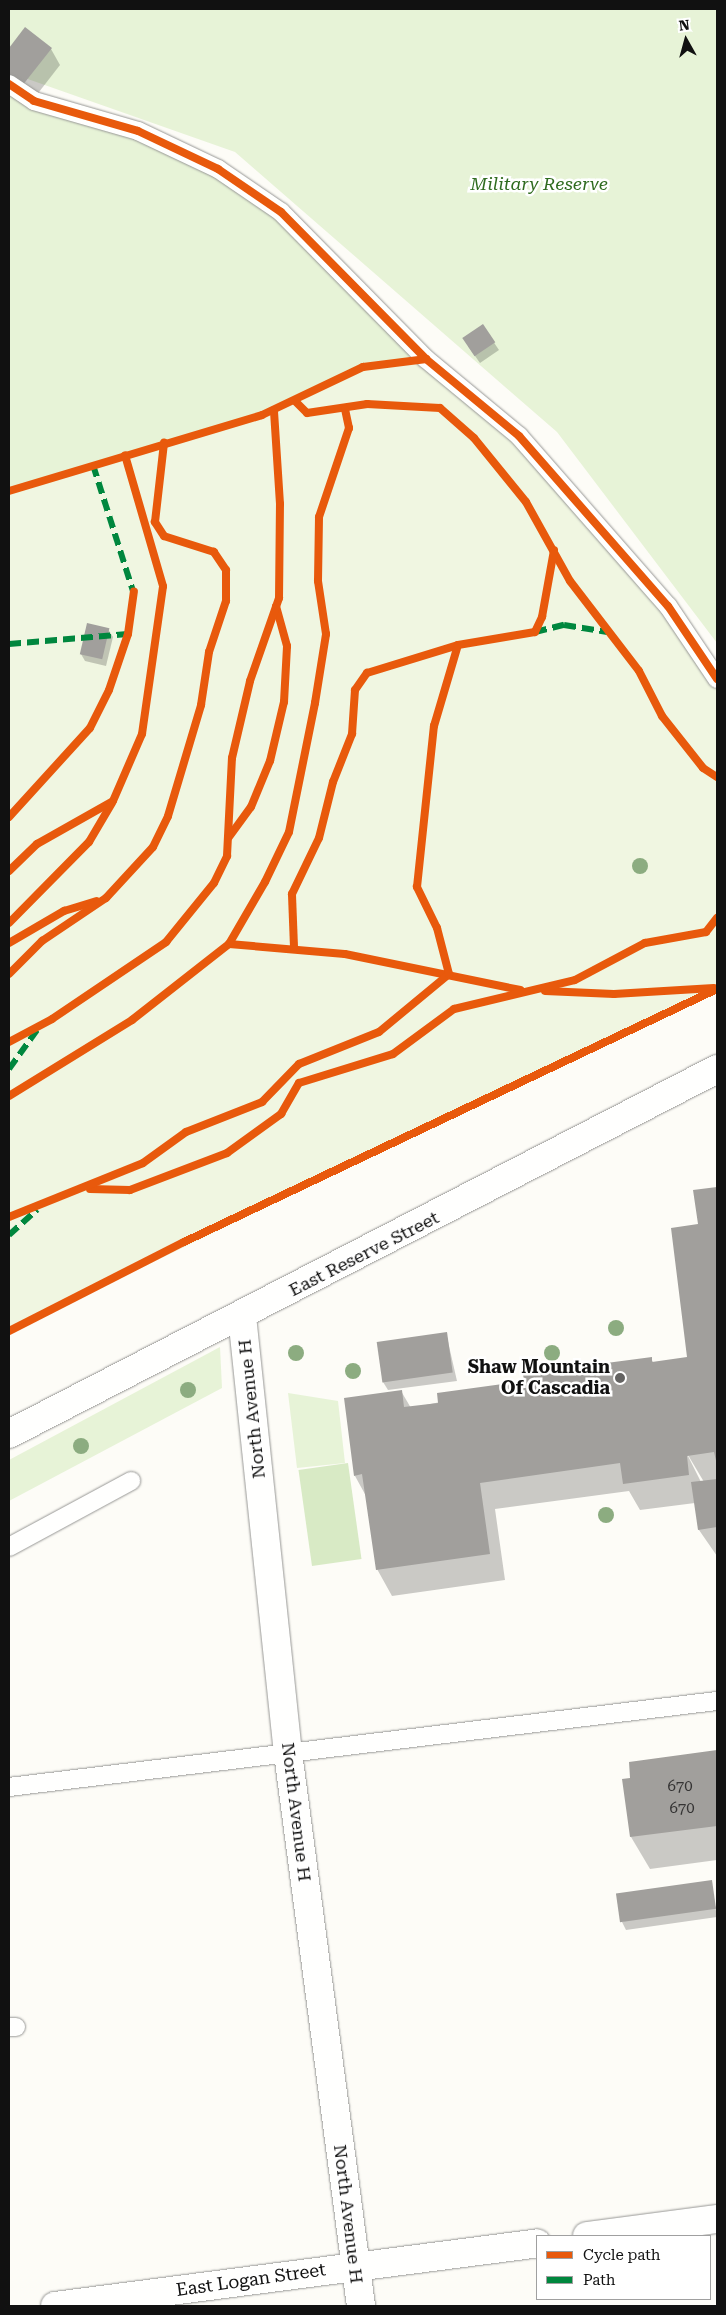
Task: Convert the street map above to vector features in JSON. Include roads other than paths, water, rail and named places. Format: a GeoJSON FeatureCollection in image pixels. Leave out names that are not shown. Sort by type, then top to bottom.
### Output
{"type":"FeatureCollection","features":[{"type":"Feature","properties":{"kind":"street","name":"East Reserve Street"},"geometry":{"type":"LineString","coordinates":[[9,1434],[242,1316],[717,1070]]}},
{"type":"Feature","properties":{"kind":"street","name":"North Avenue H"},"geometry":{"type":"LineString","coordinates":[[242,1316],[288,1753],[360,2306]]}},
{"type":"Feature","properties":{"kind":"street"},"geometry":{"type":"LineString","coordinates":[[595,2235],[717,2219]]}},
{"type":"Feature","properties":{"kind":"street","name":"East Logan Street"},"geometry":{"type":"LineString","coordinates":[[55,2306],[536,2243]]}},
{"type":"Feature","properties":{"kind":"lane"},"geometry":{"type":"LineString","coordinates":[[9,84],[34,101],[138,132],[218,169],[281,212],[426,359],[519,436],[549,468],[668,606],[717,679]]}},
{"type":"Feature","properties":{"kind":"lane"},"geometry":{"type":"LineString","coordinates":[[9,1547],[131,1481]]}},
{"type":"Feature","properties":{"kind":"lane"},"geometry":{"type":"LineString","coordinates":[[9,1787],[717,1702]]}},
{"type":"Feature","properties":{"kind":"place","name":"Shaw Mountain Of Cascadia"},"geometry":{"type":"Point","coordinates":[620,1378]}},
{"type":"Feature","properties":{"kind":"park label","name":"Military Reserve"},"geometry":{"type":"Point","coordinates":[539,184]}}]}
